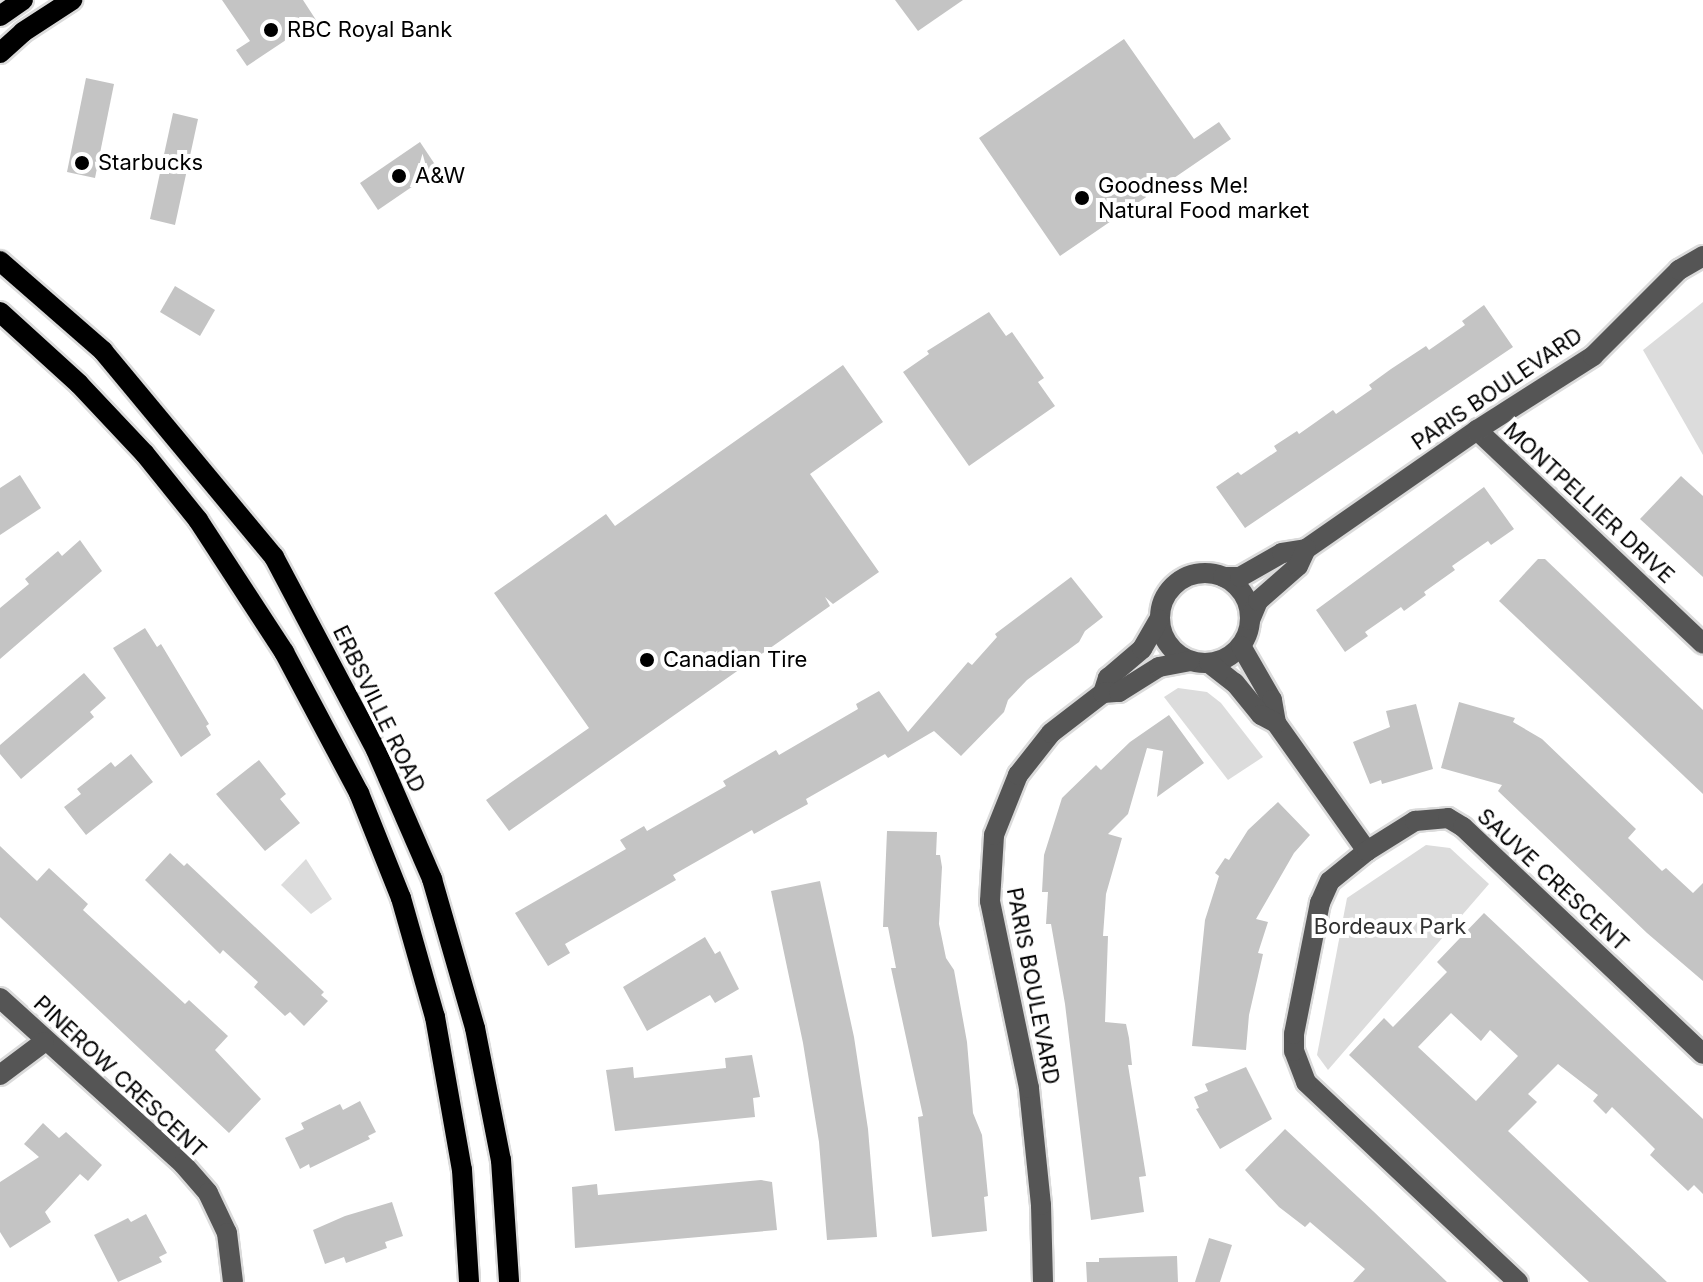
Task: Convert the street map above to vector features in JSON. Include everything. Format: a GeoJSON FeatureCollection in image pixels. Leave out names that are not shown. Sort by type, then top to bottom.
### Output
{"type":"FeatureCollection","features":[{"type":"Feature","properties":{"kind":"main road"},"geometry":{"type":"LineString","coordinates":[[0,16],[23,0]]}},
{"type":"Feature","properties":{"kind":"main road"},"geometry":{"type":"LineString","coordinates":[[0,53],[23,32],[72,0]]}},
{"type":"Feature","properties":{"kind":"main road","name":"ERBSVILLE ROAD"},"geometry":{"type":"LineString","coordinates":[[0,261],[103,351],[274,557],[376,750],[432,879],[475,1028],[501,1160],[509,1282]]}},
{"type":"Feature","properties":{"kind":"main road"},"geometry":{"type":"LineString","coordinates":[[0,312],[79,384],[145,454],[198,520],[284,652],[359,793],[401,898],[435,1017],[462,1170],[469,1282]]}},
{"type":"Feature","properties":{"kind":"street","name":"PARIS BOULEVARD"},"geometry":{"type":"LineString","coordinates":[[1223,577],[1240,577],[1282,553],[1306,549],[1477,430],[1593,356],[1679,270],[1703,256]]}},
{"type":"Feature","properties":{"kind":"street","name":"MONTPELLIER DRIVE"},"geometry":{"type":"LineString","coordinates":[[1477,430],[1703,644]]}},
{"type":"Feature","properties":{"kind":"street","name":"PARIS BOULEVARD"},"geometry":{"type":"LineString","coordinates":[[1250,620],[1263,594],[1298,566],[1306,549]]}},
{"type":"Feature","properties":{"kind":"street"},"geometry":{"type":"LineString","coordinates":[[1199,662],[1227,658],[1241,646],[1250,620],[1243,595],[1223,577],[1197,574],[1176,583],[1163,601],[1159,620],[1170,648],[1235,683],[1261,715],[1276,723]]}},
{"type":"Feature","properties":{"kind":"street","name":"PARIS BOULEVARD"},"geometry":{"type":"LineString","coordinates":[[1043,1282],[1041,1205],[1029,1088],[992,918],[990,866],[1004,805],[1028,760],[1051,733],[1103,693],[1114,671],[1147,643],[1159,620]]}},
{"type":"Feature","properties":{"kind":"street"},"geometry":{"type":"LineString","coordinates":[[1241,646],[1272,700],[1276,723],[1367,851]]}},
{"type":"Feature","properties":{"kind":"street","name":"PARIS BOULEVARD"},"geometry":{"type":"LineString","coordinates":[[1103,693],[1119,692],[1159,667],[1199,662]]}},
{"type":"Feature","properties":{"kind":"street","name":"SAUVE CRESCENT"},"geometry":{"type":"LineString","coordinates":[[1518,1282],[1306,1082],[1294,1051],[1294,1034],[1322,895],[1330,881],[1367,851],[1423,818],[1440,817],[1456,822],[1703,1054]]}},
{"type":"Feature","properties":{"kind":"street","name":"PINEROW CRESCENT"},"geometry":{"type":"LineString","coordinates":[[0,998],[44,1042],[183,1164],[208,1193],[227,1233],[233,1282]]}},
{"type":"Feature","properties":{"kind":"street"},"geometry":{"type":"LineString","coordinates":[[0,1075],[44,1042]]}},
{"type":"Feature","properties":{"kind":"green space"},"geometry":{"type":"Polygon","coordinates":[[[1703,302],[1703,455],[1643,350],[1703,302]]]}},
{"type":"Feature","properties":{"kind":"green space"},"geometry":{"type":"Polygon","coordinates":[[[1178,688],[1207,692],[1221,703],[1263,757],[1228,780],[1164,697],[1178,688]]]}},
{"type":"Feature","properties":{"kind":"green space","name":"Bordeaux Park"},"geometry":{"type":"Polygon","coordinates":[[[1426,845],[1450,848],[1489,884],[1328,1070],[1317,1055],[1347,898],[1426,845]]]}},
{"type":"Feature","properties":{"kind":"green space"},"geometry":{"type":"Polygon","coordinates":[[[306,859],[332,899],[311,914],[281,885],[306,859]]]}},
{"type":"Feature","properties":{"kind":"building","name":"RBC Royal Bank"},"geometry":{"type":"Polygon","coordinates":[[[222,0],[303,0],[316,20],[247,66],[236,50],[250,41],[222,0]]]}},
{"type":"Feature","properties":{"kind":"building"},"geometry":{"type":"Polygon","coordinates":[[[895,0],[963,0],[918,31],[895,0]]]}},
{"type":"Feature","properties":{"kind":"building","name":"Goodness Me! Natural Food market"},"geometry":{"type":"Polygon","coordinates":[[[1124,39],[1194,139],[1219,122],[1231,139],[1060,256],[979,138],[1124,39]]]}},
{"type":"Feature","properties":{"kind":"building"},"geometry":{"type":"Polygon","coordinates":[[[86,78],[114,84],[95,178],[67,172],[86,78]]]}},
{"type":"Feature","properties":{"kind":"building"},"geometry":{"type":"Polygon","coordinates":[[[173,113],[198,119],[175,225],[150,219],[173,113]]]}},
{"type":"Feature","properties":{"kind":"building","name":"A&W"},"geometry":{"type":"Polygon","coordinates":[[[420,142],[438,169],[378,210],[360,183],[420,142]]]}},
{"type":"Feature","properties":{"kind":"building"},"geometry":{"type":"Polygon","coordinates":[[[175,286],[215,310],[200,336],[160,312],[175,286]]]}},
{"type":"Feature","properties":{"kind":"building"},"geometry":{"type":"Polygon","coordinates":[[[1484,305],[1513,347],[1245,528],[1216,487],[1277,451],[1274,446],[1297,431],[1299,434],[1333,410],[1336,414],[1372,389],[1369,385],[1391,369],[1426,346],[1429,350],[1465,325],[1462,321],[1484,305]]]}},
{"type":"Feature","properties":{"kind":"building"},"geometry":{"type":"Polygon","coordinates":[[[989,312],[1006,336],[1012,332],[1044,378],[1038,382],[1055,406],[969,466],[903,372],[929,354],[927,351],[989,312]]]}},
{"type":"Feature","properties":{"kind":"building","name":"Canadian Tire"},"geometry":{"type":"Polygon","coordinates":[[[843,365],[883,422],[810,474],[879,572],[833,604],[825,597],[830,606],[509,831],[486,800],[589,728],[494,593],[606,514],[615,526],[843,365]]]}},
{"type":"Feature","properties":{"kind":"building"},"geometry":{"type":"Polygon","coordinates":[[[20,475],[41,508],[0,535],[0,488],[20,475]]]}},
{"type":"Feature","properties":{"kind":"building"},"geometry":{"type":"Polygon","coordinates":[[[1681,476],[1703,496],[1703,577],[1640,519],[1681,476]]]}},
{"type":"Feature","properties":{"kind":"building"},"geometry":{"type":"Polygon","coordinates":[[[1484,487],[1514,529],[1491,545],[1488,541],[1452,566],[1455,570],[1424,592],[1426,595],[1404,611],[1401,607],[1365,632],[1368,636],[1345,652],[1316,610],[1484,487]]]}},
{"type":"Feature","properties":{"kind":"building"},"geometry":{"type":"Polygon","coordinates":[[[80,540],[102,571],[0,659],[0,608],[29,584],[25,579],[58,551],[62,556],[80,540]]]}},
{"type":"Feature","properties":{"kind":"building"},"geometry":{"type":"Polygon","coordinates":[[[1538,559],[1545,559],[1703,710],[1703,794],[1499,601],[1538,559]]]}},
{"type":"Feature","properties":{"kind":"building"},"geometry":{"type":"Polygon","coordinates":[[[1071,577],[1103,617],[1085,631],[1079,642],[1027,680],[1008,700],[1004,712],[961,756],[934,731],[888,758],[885,754],[806,799],[808,804],[754,834],[752,830],[673,875],[676,880],[565,944],[570,953],[548,966],[515,913],[626,849],[620,840],[644,826],[647,831],[726,786],[723,781],[776,750],[779,755],[858,709],[856,704],[879,691],[908,732],[968,662],[972,665],[997,637],[995,634],[1071,577]]]}},
{"type":"Feature","properties":{"kind":"building"},"geometry":{"type":"Polygon","coordinates":[[[145,628],[157,647],[161,644],[209,724],[206,726],[211,735],[181,757],[113,648],[145,628]]]}},
{"type":"Feature","properties":{"kind":"building"},"geometry":{"type":"Polygon","coordinates":[[[84,673],[106,698],[90,712],[94,717],[21,779],[0,754],[0,745],[84,673]]]}},
{"type":"Feature","properties":{"kind":"building"},"geometry":{"type":"Polygon","coordinates":[[[1459,702],[1515,718],[1513,722],[1542,739],[1636,829],[1628,838],[1662,871],[1666,868],[1693,893],[1703,883],[1703,981],[1647,933],[1498,791],[1502,785],[1441,768],[1459,702]]]}},
{"type":"Feature","properties":{"kind":"building"},"geometry":{"type":"Polygon","coordinates":[[[1416,704],[1433,769],[1382,784],[1381,780],[1370,784],[1353,742],[1390,727],[1386,711],[1416,704]]]}},
{"type":"Feature","properties":{"kind":"building"},"geometry":{"type":"Polygon","coordinates":[[[1169,715],[1204,763],[1157,797],[1163,751],[1147,748],[1128,814],[1108,834],[1122,838],[1106,894],[1103,936],[1108,936],[1105,1022],[1126,1024],[1129,1038],[1132,1065],[1128,1065],[1146,1176],[1139,1177],[1144,1212],[1091,1220],[1065,1004],[1051,924],[1046,924],[1048,892],[1042,892],[1044,855],[1062,798],[1096,765],[1101,770],[1130,742],[1169,715]]]}},
{"type":"Feature","properties":{"kind":"building"},"geometry":{"type":"Polygon","coordinates":[[[131,754],[153,782],[86,835],[64,807],[81,794],[77,789],[111,762],[115,767],[131,754]]]}},
{"type":"Feature","properties":{"kind":"building"},"geometry":{"type":"Polygon","coordinates":[[[259,760],[286,794],[280,799],[300,823],[265,851],[216,794],[259,760]]]}},
{"type":"Feature","properties":{"kind":"building"},"geometry":{"type":"Polygon","coordinates":[[[1278,802],[1310,835],[1294,853],[1256,919],[1268,922],[1258,953],[1263,954],[1249,1015],[1246,1050],[1192,1046],[1205,920],[1219,876],[1215,873],[1225,858],[1229,860],[1248,830],[1278,802]]]}},
{"type":"Feature","properties":{"kind":"building"},"geometry":{"type":"Polygon","coordinates":[[[887,831],[937,832],[936,855],[940,855],[942,867],[939,924],[946,958],[954,970],[967,1042],[973,1113],[982,1135],[988,1196],[984,1197],[987,1231],[932,1237],[918,1117],[923,1116],[891,968],[896,968],[888,927],[883,927],[887,831]]]}},
{"type":"Feature","properties":{"kind":"building"},"geometry":{"type":"Polygon","coordinates":[[[0,846],[37,881],[49,868],[88,904],[83,910],[185,1004],[189,1000],[228,1036],[215,1050],[261,1099],[229,1133],[0,917],[0,846]]]}},
{"type":"Feature","properties":{"kind":"building"},"geometry":{"type":"Polygon","coordinates":[[[170,853],[184,866],[187,863],[324,992],[321,995],[328,1001],[304,1026],[290,1012],[285,1016],[254,987],[258,982],[223,950],[220,954],[145,880],[170,853]]]}},
{"type":"Feature","properties":{"kind":"building"},"geometry":{"type":"Polygon","coordinates":[[[820,881],[854,1037],[868,1129],[877,1237],[827,1240],[819,1142],[803,1043],[771,891],[820,881]]]}},
{"type":"Feature","properties":{"kind":"building"},"geometry":{"type":"Polygon","coordinates":[[[1484,913],[1703,1119],[1703,1194],[1694,1185],[1688,1191],[1650,1155],[1655,1149],[1645,1139],[1612,1107],[1606,1114],[1593,1101],[1598,1095],[1558,1064],[1528,1094],[1537,1102],[1508,1131],[1667,1282],[1589,1282],[1349,1055],[1384,1018],[1393,1027],[1447,972],[1437,962],[1484,913]],[[1451,1013],[1418,1047],[1476,1101],[1518,1056],[1490,1030],[1481,1041],[1451,1013]]]}},
{"type":"Feature","properties":{"kind":"building"},"geometry":{"type":"Polygon","coordinates":[[[705,937],[715,954],[720,951],[739,989],[715,1003],[710,995],[647,1031],[623,987],[705,937]]]}},
{"type":"Feature","properties":{"kind":"building"},"geometry":{"type":"Polygon","coordinates":[[[752,1055],[760,1097],[753,1098],[755,1117],[615,1131],[606,1070],[633,1067],[634,1078],[726,1068],[725,1058],[752,1055]]]}},
{"type":"Feature","properties":{"kind":"building"},"geometry":{"type":"Polygon","coordinates":[[[1246,1067],[1272,1119],[1220,1149],[1196,1109],[1199,1108],[1194,1097],[1208,1091],[1205,1084],[1246,1067]]]}},
{"type":"Feature","properties":{"kind":"building"},"geometry":{"type":"Polygon","coordinates":[[[360,1101],[376,1132],[368,1136],[370,1139],[310,1168],[309,1164],[300,1169],[285,1138],[304,1129],[301,1123],[340,1104],[343,1110],[360,1101]]]}},
{"type":"Feature","properties":{"kind":"building"},"geometry":{"type":"Polygon","coordinates":[[[43,1123],[59,1138],[66,1132],[102,1165],[88,1181],[80,1174],[45,1212],[51,1222],[10,1248],[0,1232],[0,1182],[39,1157],[24,1144],[43,1123]]]}},
{"type":"Feature","properties":{"kind":"building"},"geometry":{"type":"Polygon","coordinates":[[[1285,1129],[1447,1282],[1353,1282],[1365,1269],[1310,1222],[1305,1227],[1279,1207],[1245,1170],[1285,1129]]]}},
{"type":"Feature","properties":{"kind":"building"},"geometry":{"type":"Polygon","coordinates":[[[761,1180],[772,1182],[777,1230],[575,1248],[572,1187],[597,1184],[598,1195],[761,1180]]]}},
{"type":"Feature","properties":{"kind":"building"},"geometry":{"type":"Polygon","coordinates":[[[392,1202],[403,1236],[385,1242],[387,1248],[346,1263],[344,1257],[325,1264],[313,1230],[345,1216],[392,1202]]]}},
{"type":"Feature","properties":{"kind":"building"},"geometry":{"type":"Polygon","coordinates":[[[146,1214],[167,1253],[159,1257],[162,1262],[118,1282],[94,1235],[128,1218],[131,1222],[146,1214]]]}},
{"type":"Feature","properties":{"kind":"building"},"geometry":{"type":"Polygon","coordinates":[[[1209,1238],[1232,1245],[1220,1282],[1195,1282],[1209,1238]]]}},
{"type":"Feature","properties":{"kind":"building"},"geometry":{"type":"Polygon","coordinates":[[[1177,1256],[1178,1282],[1087,1282],[1086,1262],[1099,1262],[1099,1258],[1177,1256]]]}},
{"type":"Feature","properties":{"kind":"place","name":"RBC Royal Bank"},"geometry":{"type":"Point","coordinates":[271,30]}},
{"type":"Feature","properties":{"kind":"place","name":"Starbucks"},"geometry":{"type":"Point","coordinates":[82,163]}},
{"type":"Feature","properties":{"kind":"place","name":"A&W"},"geometry":{"type":"Point","coordinates":[399,176]}},
{"type":"Feature","properties":{"kind":"place","name":"Goodness Me! Natural Food market"},"geometry":{"type":"Point","coordinates":[1082,198]}},
{"type":"Feature","properties":{"kind":"place","name":"Canadian Tire"},"geometry":{"type":"Point","coordinates":[647,660]}}]}
